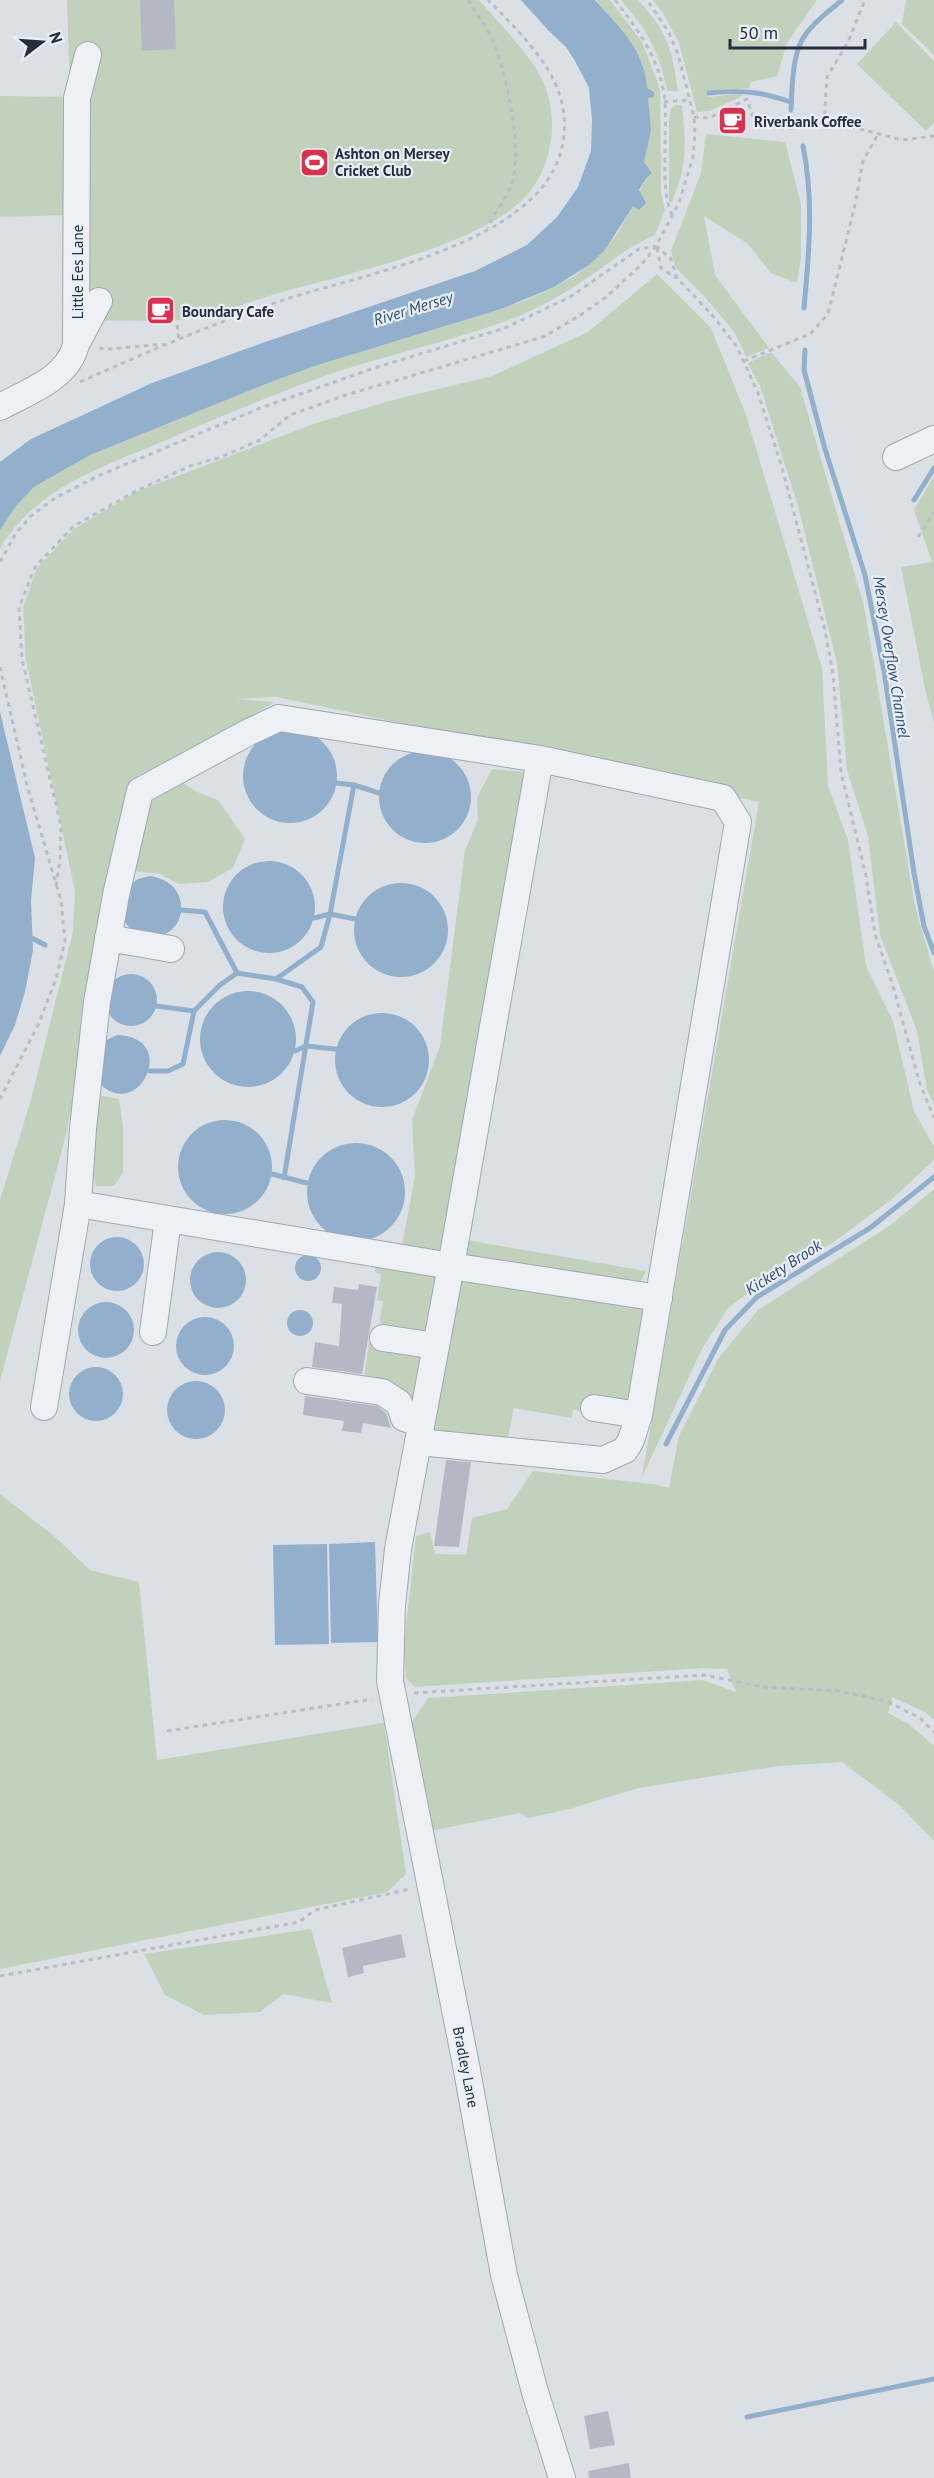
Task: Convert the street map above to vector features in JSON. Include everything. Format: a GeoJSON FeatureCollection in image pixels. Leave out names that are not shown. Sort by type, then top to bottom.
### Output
{"type":"FeatureCollection","features":[{"type":"Feature","properties":{"kind":"street","name":"Little Ees Lane"},"geometry":{"type":"LineString","coordinates":[[0,407],[60,373],[69,364],[76,345],[77,98],[88,55]]}},
{"type":"Feature","properties":{"kind":"street"},"geometry":{"type":"LineString","coordinates":[[76,345],[99,301]]}},
{"type":"Feature","properties":{"kind":"street"},"geometry":{"type":"LineString","coordinates":[[896,457],[934,439]]}},
{"type":"Feature","properties":{"kind":"street"},"geometry":{"type":"LineString","coordinates":[[44,1407],[78,1204],[95,1014],[108,938],[140,791],[279,718],[540,759],[723,798],[738,822],[639,1415],[632,1440],[625,1450],[603,1460],[419,1433],[404,1418],[399,1403],[382,1392],[307,1381]]}},
{"type":"Feature","properties":{"kind":"street","name":"Bradley Lane"},"geometry":{"type":"LineString","coordinates":[[540,759],[451,1266],[398,1549],[392,1605],[390,1681],[466,2065],[504,2275],[535,2392],[562,2478]]}},
{"type":"Feature","properties":{"kind":"street"},"geometry":{"type":"LineString","coordinates":[[108,938],[171,949]]}},
{"type":"Feature","properties":{"kind":"street"},"geometry":{"type":"LineString","coordinates":[[78,1204],[659,1298]]}},
{"type":"Feature","properties":{"kind":"street"},"geometry":{"type":"LineString","coordinates":[[153,1332],[168,1220]]}},
{"type":"Feature","properties":{"kind":"street"},"geometry":{"type":"LineString","coordinates":[[383,1338],[436,1346]]}},
{"type":"Feature","properties":{"kind":"street"},"geometry":{"type":"LineString","coordinates":[[594,1408],[639,1415]]}},
{"type":"Feature","properties":{"kind":"path"},"geometry":{"type":"LineString","coordinates":[[468,0],[492,39],[513,120],[516,157],[514,178],[488,230]]}},
{"type":"Feature","properties":{"kind":"path"},"geometry":{"type":"LineString","coordinates":[[73,386],[224,320],[416,260],[457,244],[488,230],[518,213],[530,203],[547,183],[558,161],[565,136],[562,102],[549,72],[488,0]]}},
{"type":"Feature","properties":{"kind":"path"},"geometry":{"type":"LineString","coordinates":[[615,0],[639,30],[654,57],[664,89],[664,183],[666,201],[672,216]]}},
{"type":"Feature","properties":{"kind":"path"},"geometry":{"type":"LineString","coordinates":[[56,886],[61,826],[22,659],[19,607],[35,567],[74,526],[136,491],[190,466],[221,458],[260,440],[291,415],[346,395],[543,337],[605,298],[642,264],[656,246],[679,203],[693,157],[694,117],[678,54],[668,31],[647,0]]}},
{"type":"Feature","properties":{"kind":"path"},"geometry":{"type":"LineString","coordinates":[[824,124],[827,77],[848,42],[866,0]]}},
{"type":"Feature","properties":{"kind":"path"},"geometry":{"type":"LineString","coordinates":[[694,117],[709,117],[747,99],[754,123],[788,129],[808,124],[852,127],[911,140],[934,136]]}},
{"type":"Feature","properties":{"kind":"path"},"geometry":{"type":"LineString","coordinates":[[664,102],[688,100]]}},
{"type":"Feature","properties":{"kind":"path"},"geometry":{"type":"LineString","coordinates":[[744,361],[810,334],[828,314],[852,216],[862,161],[878,134]]}},
{"type":"Feature","properties":{"kind":"path"},"geometry":{"type":"LineString","coordinates":[[656,246],[671,259],[677,278]]}},
{"type":"Feature","properties":{"kind":"path"},"geometry":{"type":"LineString","coordinates":[[656,246],[661,268],[677,278],[737,347],[762,404],[804,544],[825,630],[832,674],[841,772],[866,876],[874,934],[893,986],[919,1082],[934,1119]]}},
{"type":"Feature","properties":{"kind":"path"},"geometry":{"type":"LineString","coordinates":[[0,562],[16,533],[31,516],[55,498],[98,476],[258,409],[374,368],[505,328],[570,297],[639,249],[656,246]]}},
{"type":"Feature","properties":{"kind":"path"},"geometry":{"type":"LineString","coordinates":[[177,325],[179,339]]}},
{"type":"Feature","properties":{"kind":"path"},"geometry":{"type":"LineString","coordinates":[[76,345],[110,349],[169,344]]}},
{"type":"Feature","properties":{"kind":"path"},"geometry":{"type":"LineString","coordinates":[[918,537],[934,512]]}},
{"type":"Feature","properties":{"kind":"path"},"geometry":{"type":"LineString","coordinates":[[0,667],[27,785],[61,901],[65,941],[56,979],[39,1023],[0,1099]]}},
{"type":"Feature","properties":{"kind":"path"},"geometry":{"type":"LineString","coordinates":[[167,1731],[418,1693],[704,1675],[763,1687],[839,1691],[886,1701],[920,1719],[934,1732]]}},
{"type":"Feature","properties":{"kind":"path"},"geometry":{"type":"LineString","coordinates":[[0,1976],[298,1922],[315,1910],[430,1885]]}},
{"type":"Feature","properties":{"kind":"green space","name":"Ashton on Mersey Cricket Club"},"geometry":{"type":"Polygon","coordinates":[[[67,0],[479,0],[530,59],[545,86],[552,125],[545,163],[534,186],[526,196],[505,213],[478,229],[410,256],[196,318],[159,321],[96,321],[84,312],[71,215],[0,217],[0,96],[70,97],[67,0]]]}},
{"type":"Feature","properties":{"kind":"green space"},"geometry":{"type":"Polygon","coordinates":[[[596,0],[610,0],[642,42],[660,89],[661,192],[665,210],[655,235],[629,249],[560,296],[517,317],[314,380],[91,472],[49,496],[30,511],[0,549],[0,530],[16,506],[34,487],[90,455],[321,364],[529,299],[573,277],[589,265],[605,250],[619,231],[647,177],[652,173],[644,162],[651,130],[643,65],[623,32],[596,0]]]}},
{"type":"Feature","properties":{"kind":"green space"},"geometry":{"type":"Polygon","coordinates":[[[621,0],[638,0],[656,22],[671,52],[678,91],[667,91],[651,42],[621,0]]]}},
{"type":"Feature","properties":{"kind":"green space"},"geometry":{"type":"Polygon","coordinates":[[[653,0],[817,0],[787,43],[777,76],[751,82],[749,88],[708,92],[708,97],[744,93],[741,97],[709,111],[697,112],[679,43],[663,13],[653,0]]]}},
{"type":"Feature","properties":{"kind":"green space"},"geometry":{"type":"Polygon","coordinates":[[[906,0],[934,0],[934,55],[902,24],[906,0]]]}},
{"type":"Feature","properties":{"kind":"green space"},"geometry":{"type":"Polygon","coordinates":[[[896,22],[934,61],[934,123],[926,131],[857,64],[896,22]]]}},
{"type":"Feature","properties":{"kind":"green space"},"geometry":{"type":"Polygon","coordinates":[[[682,105],[684,154],[681,176],[672,202],[669,202],[669,116],[671,108],[682,105]]]}},
{"type":"Feature","properties":{"kind":"green space"},"geometry":{"type":"Polygon","coordinates":[[[706,134],[785,142],[801,204],[801,257],[797,283],[771,273],[747,243],[704,216],[715,275],[769,348],[746,357],[735,333],[704,296],[676,268],[671,251],[701,173],[706,134]]]}},
{"type":"Feature","properties":{"kind":"green space"},"geometry":{"type":"Polygon","coordinates":[[[657,274],[711,328],[746,415],[822,668],[828,786],[848,840],[866,966],[893,1021],[914,1111],[934,1147],[934,1160],[892,1199],[831,1244],[776,1272],[728,1308],[702,1349],[642,1477],[759,802],[530,755],[520,748],[277,697],[235,699],[274,702],[136,789],[85,1053],[61,1154],[0,1381],[0,1200],[30,1103],[73,932],[75,891],[26,660],[23,607],[37,568],[74,529],[138,491],[316,423],[393,400],[492,376],[588,332],[657,274]]]}},
{"type":"Feature","properties":{"kind":"green space"},"geometry":{"type":"Polygon","coordinates":[[[771,352],[800,387],[864,606],[915,906],[934,972],[934,1104],[927,1090],[917,1031],[880,935],[868,836],[847,770],[837,663],[798,506],[760,386],[748,363],[771,352]]]}},
{"type":"Feature","properties":{"kind":"green space"},"geometry":{"type":"Polygon","coordinates":[[[934,476],[934,723],[901,567],[932,562],[914,510],[934,476]]]}},
{"type":"Feature","properties":{"kind":"green space"},"geometry":{"type":"Polygon","coordinates":[[[492,769],[524,772],[446,1246],[432,1255],[401,1250],[415,1176],[412,1120],[440,1046],[465,850],[478,820],[477,798],[492,769]]]}},
{"type":"Feature","properties":{"kind":"green space"},"geometry":{"type":"Polygon","coordinates":[[[174,776],[195,791],[218,800],[245,839],[233,868],[208,882],[179,884],[160,874],[125,870],[142,794],[174,776]]]}},
{"type":"Feature","properties":{"kind":"green space"},"geometry":{"type":"Polygon","coordinates":[[[96,1095],[119,1099],[123,1126],[123,1173],[114,1186],[96,1186],[91,1159],[96,1095]]]}},
{"type":"Feature","properties":{"kind":"green space"},"geometry":{"type":"Polygon","coordinates":[[[934,1189],[934,1720],[925,1712],[892,1697],[888,1713],[909,1724],[934,1746],[934,1841],[898,1804],[842,1762],[778,1766],[638,1788],[573,1808],[529,1818],[520,1813],[430,1831],[412,1722],[428,1698],[703,1680],[736,1692],[727,1669],[703,1668],[415,1687],[406,1678],[404,1646],[416,1536],[430,1532],[435,1554],[466,1555],[472,1518],[507,1509],[533,1471],[653,1484],[669,1488],[679,1436],[718,1359],[758,1310],[889,1226],[934,1189]]]}},
{"type":"Feature","properties":{"kind":"green space"},"geometry":{"type":"Polygon","coordinates":[[[461,1239],[646,1271],[641,1281],[632,1290],[469,1259],[462,1248],[461,1239]]]}},
{"type":"Feature","properties":{"kind":"green space"},"geometry":{"type":"Polygon","coordinates":[[[376,1266],[434,1274],[438,1285],[428,1333],[383,1328],[380,1320],[383,1301],[377,1300],[381,1274],[375,1272],[376,1266]]]}},
{"type":"Feature","properties":{"kind":"green space"},"geometry":{"type":"Polygon","coordinates":[[[462,1280],[638,1303],[649,1318],[637,1402],[584,1411],[573,1410],[572,1418],[514,1408],[506,1447],[430,1437],[454,1292],[462,1280]]]}},
{"type":"Feature","properties":{"kind":"green space"},"geometry":{"type":"Polygon","coordinates":[[[369,1342],[416,1349],[423,1354],[418,1401],[410,1402],[364,1378],[369,1342]]]}},
{"type":"Feature","properties":{"kind":"green space"},"geometry":{"type":"Polygon","coordinates":[[[0,1494],[54,1536],[90,1570],[139,1582],[157,1760],[384,1723],[406,1874],[387,1892],[0,1969],[0,1494]]]}},
{"type":"Feature","properties":{"kind":"green space"},"geometry":{"type":"Polygon","coordinates":[[[311,1929],[332,2003],[283,1994],[260,2012],[204,2015],[165,1995],[144,1954],[311,1929]]]}},
{"type":"Feature","properties":{"kind":"water","name":"River Mersey"},"geometry":{"type":"Polygon","coordinates":[[[521,0],[595,0],[636,50],[645,74],[647,88],[654,92],[654,97],[648,98],[651,130],[644,162],[652,173],[639,190],[646,203],[639,210],[633,206],[605,250],[589,265],[554,287],[504,308],[321,364],[90,455],[34,487],[16,506],[0,530],[0,462],[31,439],[152,383],[475,271],[527,245],[557,217],[578,187],[591,151],[592,120],[589,88],[566,47],[521,0]]]}},
{"type":"Feature","properties":{"kind":"water"},"geometry":{"type":"Polygon","coordinates":[[[0,712],[35,858],[31,901],[33,950],[25,992],[15,1025],[0,1056],[0,712]]]}},
{"type":"Feature","properties":{"kind":"water"},"geometry":{"type":"Polygon","coordinates":[[[290,729],[308,733],[323,743],[333,758],[337,776],[333,794],[323,809],[308,819],[290,823],[272,819],[257,809],[247,794],[243,776],[247,758],[257,743],[272,733],[290,729]]]}},
{"type":"Feature","properties":{"kind":"water"},"geometry":{"type":"Polygon","coordinates":[[[425,751],[442,755],[457,765],[467,780],[471,797],[467,814],[457,829],[442,839],[425,843],[408,839],[393,829],[383,814],[379,797],[383,780],[393,765],[408,755],[425,751]]]}},
{"type":"Feature","properties":{"kind":"water"},"geometry":{"type":"Polygon","coordinates":[[[269,861],[287,864],[302,874],[312,889],[315,907],[312,925],[302,940],[287,950],[269,953],[251,950],[236,940],[226,925],[223,907],[226,889],[236,874],[251,864],[269,861]]]}},
{"type":"Feature","properties":{"kind":"water"},"geometry":{"type":"Polygon","coordinates":[[[149,876],[164,880],[175,889],[180,900],[181,911],[178,922],[171,931],[159,936],[138,933],[130,928],[123,919],[130,885],[138,879],[149,876]]]}},
{"type":"Feature","properties":{"kind":"water"},"geometry":{"type":"Polygon","coordinates":[[[401,883],[419,887],[434,897],[444,912],[448,930],[444,948],[434,963],[419,973],[401,977],[383,973],[368,963],[358,948],[354,930],[358,912],[368,897],[383,887],[401,883]]]}},
{"type":"Feature","properties":{"kind":"water"},"geometry":{"type":"Polygon","coordinates":[[[131,974],[141,976],[149,982],[155,990],[157,1000],[155,1010],[149,1018],[141,1024],[131,1026],[121,1024],[113,1018],[107,1010],[105,1000],[107,990],[113,982],[121,976],[131,974]]]}},
{"type":"Feature","properties":{"kind":"water"},"geometry":{"type":"Polygon","coordinates":[[[248,991],[266,995],[282,1005],[292,1021],[296,1039],[292,1057],[282,1073],[266,1083],[248,1087],[230,1083],[214,1073],[204,1057],[200,1039],[204,1021],[214,1005],[230,995],[248,991]]]}},
{"type":"Feature","properties":{"kind":"water"},"geometry":{"type":"Polygon","coordinates":[[[382,1013],[400,1016],[415,1027],[426,1042],[429,1060],[426,1078],[415,1093],[400,1104],[382,1107],[364,1104],[349,1093],[338,1078],[335,1060],[338,1042],[349,1027],[364,1016],[382,1013]]]}},
{"type":"Feature","properties":{"kind":"water"},"geometry":{"type":"Polygon","coordinates":[[[117,1035],[137,1040],[147,1050],[150,1063],[146,1077],[137,1088],[125,1094],[110,1091],[95,1078],[101,1043],[117,1035]]]}},
{"type":"Feature","properties":{"kind":"water"},"geometry":{"type":"Polygon","coordinates":[[[225,1120],[243,1123],[258,1134],[269,1149],[272,1167],[269,1185],[258,1200],[243,1211],[225,1214],[207,1211],[192,1200],[181,1185],[178,1167],[181,1149],[192,1134],[207,1123],[225,1120]]]}},
{"type":"Feature","properties":{"kind":"water"},"geometry":{"type":"Polygon","coordinates":[[[356,1143],[375,1147],[391,1157],[401,1173],[405,1192],[401,1211],[391,1227],[375,1237],[356,1241],[337,1237],[321,1227],[311,1211],[307,1192],[311,1173],[321,1157],[337,1147],[356,1143]]]}},
{"type":"Feature","properties":{"kind":"water"},"geometry":{"type":"Polygon","coordinates":[[[112,1237],[122,1237],[132,1241],[140,1249],[144,1264],[140,1279],[132,1287],[122,1291],[112,1291],[102,1287],[94,1279],[90,1269],[90,1259],[94,1249],[102,1241],[112,1237]]]}},
{"type":"Feature","properties":{"kind":"water"},"geometry":{"type":"Polygon","coordinates":[[[218,1252],[229,1254],[238,1260],[244,1269],[246,1280],[244,1291],[238,1300],[229,1306],[218,1308],[207,1306],[198,1300],[192,1291],[190,1280],[192,1269],[198,1260],[207,1254],[218,1252]]]}},
{"type":"Feature","properties":{"kind":"water"},"geometry":{"type":"Polygon","coordinates":[[[308,1255],[317,1259],[321,1268],[317,1277],[308,1281],[299,1277],[295,1268],[299,1259],[308,1255]]]}},
{"type":"Feature","properties":{"kind":"water"},"geometry":{"type":"Polygon","coordinates":[[[106,1302],[117,1304],[126,1310],[132,1319],[134,1330],[132,1341],[126,1350],[117,1356],[106,1358],[95,1356],[86,1350],[80,1341],[78,1330],[80,1319],[86,1310],[95,1304],[106,1302]]]}},
{"type":"Feature","properties":{"kind":"water"},"geometry":{"type":"Polygon","coordinates":[[[300,1310],[309,1314],[313,1323],[309,1332],[300,1336],[291,1332],[287,1323],[291,1314],[300,1310]]]}},
{"type":"Feature","properties":{"kind":"water"},"geometry":{"type":"Polygon","coordinates":[[[205,1317],[221,1322],[229,1330],[234,1346],[229,1362],[221,1370],[205,1375],[189,1370],[181,1362],[176,1346],[181,1330],[189,1322],[205,1317]]]}},
{"type":"Feature","properties":{"kind":"water"},"geometry":{"type":"Polygon","coordinates":[[[91,1367],[101,1367],[111,1371],[119,1379],[123,1394],[119,1409],[111,1417],[101,1421],[91,1421],[81,1417],[73,1409],[69,1399],[69,1389],[73,1379],[81,1371],[91,1367]]]}},
{"type":"Feature","properties":{"kind":"water"},"geometry":{"type":"Polygon","coordinates":[[[196,1381],[212,1386],[220,1394],[225,1410],[220,1426],[212,1434],[196,1439],[180,1434],[172,1426],[167,1410],[172,1394],[180,1386],[196,1381]]]}},
{"type":"Feature","properties":{"kind":"water"},"geometry":{"type":"Polygon","coordinates":[[[375,1542],[378,1642],[331,1643],[329,1544],[375,1542]]]}},
{"type":"Feature","properties":{"kind":"water"},"geometry":{"type":"Polygon","coordinates":[[[327,1544],[329,1644],[275,1645],[273,1545],[327,1544]]]}},
{"type":"Feature","properties":{"kind":"building"},"geometry":{"type":"Polygon","coordinates":[[[140,0],[174,0],[176,49],[142,51],[140,0]]]}},
{"type":"Feature","properties":{"kind":"building"},"geometry":{"type":"Polygon","coordinates":[[[359,1284],[377,1287],[362,1374],[312,1367],[315,1342],[339,1346],[342,1304],[332,1303],[334,1287],[358,1290],[359,1284]]]}},
{"type":"Feature","properties":{"kind":"building"},"geometry":{"type":"Polygon","coordinates":[[[305,1396],[377,1406],[386,1413],[391,1428],[363,1423],[361,1433],[342,1431],[344,1421],[303,1415],[305,1396]]]}},
{"type":"Feature","properties":{"kind":"building"},"geometry":{"type":"Polygon","coordinates":[[[446,1460],[471,1462],[459,1547],[434,1546],[446,1460]]]}},
{"type":"Feature","properties":{"kind":"building"},"geometry":{"type":"Polygon","coordinates":[[[401,1934],[406,1957],[363,1966],[364,1973],[348,1977],[342,1948],[401,1934]]]}},
{"type":"Feature","properties":{"kind":"building"},"geometry":{"type":"Polygon","coordinates":[[[608,2411],[615,2445],[590,2449],[584,2416],[608,2411]]]}},
{"type":"Feature","properties":{"kind":"building"},"geometry":{"type":"Polygon","coordinates":[[[629,2463],[631,2478],[589,2478],[588,2471],[629,2463]]]}},
{"type":"Feature","properties":{"kind":"waterway"},"geometry":{"type":"LineString","coordinates":[[791,110],[794,65],[802,40],[815,23],[842,0]]}},
{"type":"Feature","properties":{"kind":"waterway"},"geometry":{"type":"LineString","coordinates":[[709,93],[751,92],[791,102]]}},
{"type":"Feature","properties":{"kind":"waterway"},"geometry":{"type":"LineString","coordinates":[[803,146],[809,206],[809,247],[804,308]]}},
{"type":"Feature","properties":{"kind":"waterway","name":"Mersey Overflow Channel"},"geometry":{"type":"LineString","coordinates":[[805,350],[804,370],[825,449],[865,575],[884,671],[914,873],[924,926],[934,953]]}},
{"type":"Feature","properties":{"kind":"waterway"},"geometry":{"type":"LineString","coordinates":[[914,500],[934,468]]}},
{"type":"Feature","properties":{"kind":"waterway"},"geometry":{"type":"LineString","coordinates":[[336,783],[354,785],[379,793]]}},
{"type":"Feature","properties":{"kind":"waterway"},"geometry":{"type":"LineString","coordinates":[[181,910],[205,912],[237,973],[276,979],[321,947],[330,914],[354,785]]}},
{"type":"Feature","properties":{"kind":"waterway"},"geometry":{"type":"LineString","coordinates":[[314,918],[330,914],[355,919]]}},
{"type":"Feature","properties":{"kind":"waterway"},"geometry":{"type":"LineString","coordinates":[[28,936],[45,945]]}},
{"type":"Feature","properties":{"kind":"waterway"},"geometry":{"type":"LineString","coordinates":[[156,1006],[194,1011],[220,985],[237,973]]}},
{"type":"Feature","properties":{"kind":"waterway"},"geometry":{"type":"LineString","coordinates":[[276,979],[302,987],[313,1002],[284,1178]]}},
{"type":"Feature","properties":{"kind":"waterway"},"geometry":{"type":"LineString","coordinates":[[150,1071],[168,1071],[183,1064],[194,1011]]}},
{"type":"Feature","properties":{"kind":"waterway"},"geometry":{"type":"LineString","coordinates":[[295,1051],[306,1046],[335,1049]]}},
{"type":"Feature","properties":{"kind":"waterway"},"geometry":{"type":"LineString","coordinates":[[272,1174],[307,1183]]}},
{"type":"Feature","properties":{"kind":"waterway","name":"Kickety Brook"},"geometry":{"type":"LineString","coordinates":[[666,1444],[725,1330],[757,1297],[870,1228],[934,1177]]}},
{"type":"Feature","properties":{"kind":"waterway"},"geometry":{"type":"LineString","coordinates":[[747,2417],[934,2379]]}},
{"type":"Feature","properties":{"kind":"place","name":"Riverbank Coffee"},"geometry":{"type":"Point","coordinates":[733,121]}},
{"type":"Feature","properties":{"kind":"place","name":"Ashton on Mersey Cricket Club"},"geometry":{"type":"Point","coordinates":[314,162]}},
{"type":"Feature","properties":{"kind":"place","name":"Boundary Cafe"},"geometry":{"type":"Point","coordinates":[161,311]}}]}
